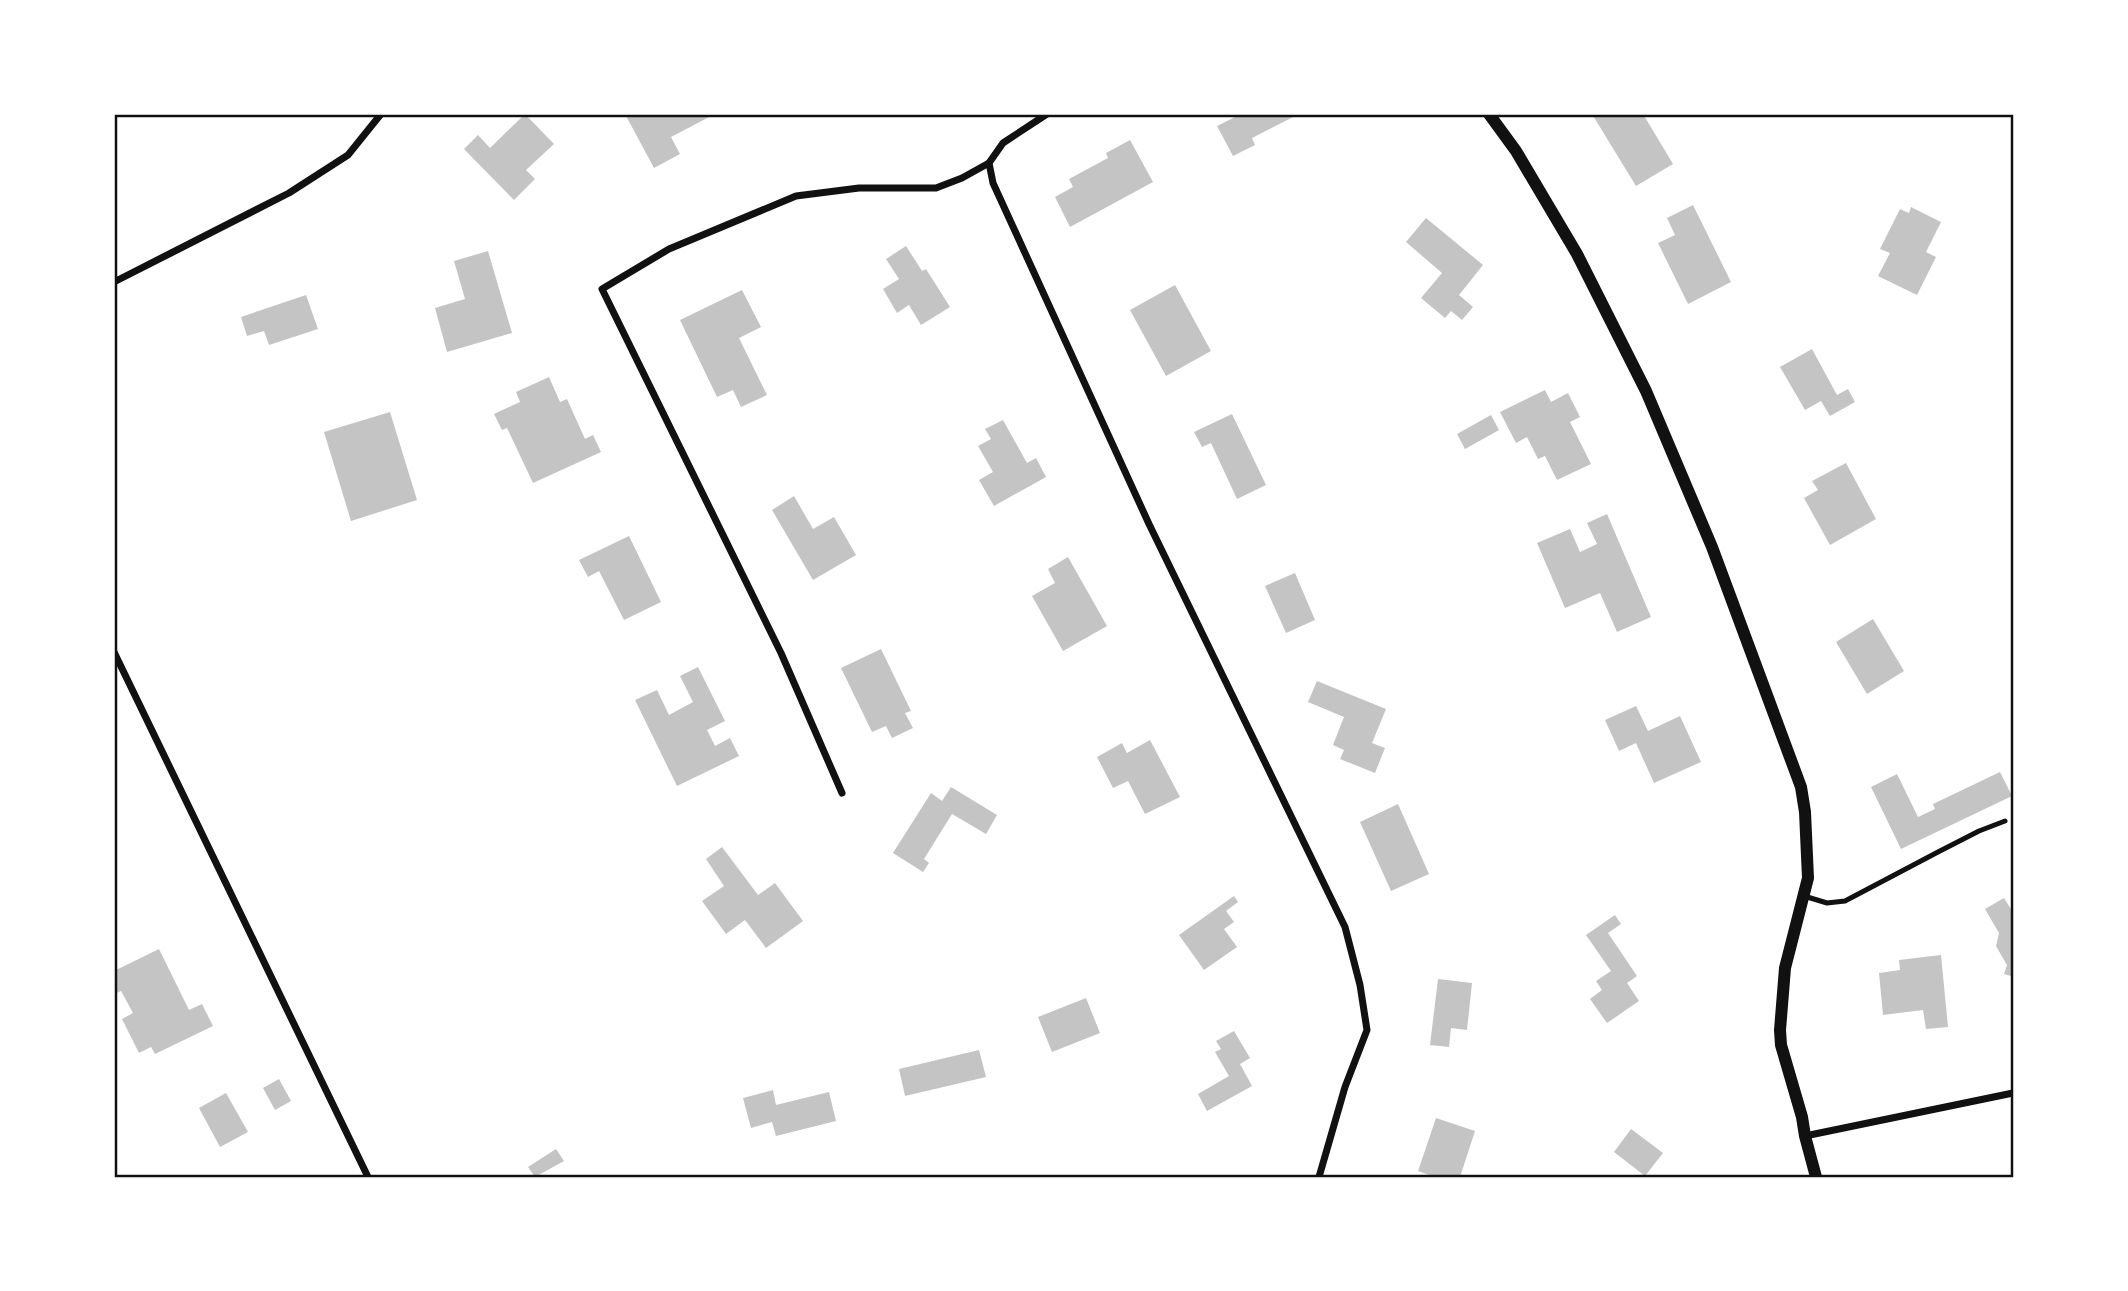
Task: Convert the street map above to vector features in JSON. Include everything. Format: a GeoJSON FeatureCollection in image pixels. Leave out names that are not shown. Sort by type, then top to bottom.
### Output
{"type":"FeatureCollection","features":[{"type":"Feature","properties":{"kind":"street"},"geometry":{"type":"LineString","coordinates":[[114,282],[289,193],[348,155],[381,114]]}},
{"type":"Feature","properties":{"kind":"street"},"geometry":{"type":"LineString","coordinates":[[842,793],[781,653],[602,289],[669,249],[796,196],[859,188],[936,188],[962,178],[989,163],[1003,143],[1047,114]]}},
{"type":"Feature","properties":{"kind":"street"},"geometry":{"type":"LineString","coordinates":[[1489,114],[1517,151],[1577,254],[1646,391],[1712,547],[1801,787],[1808,878],[1785,968],[1780,1030],[1781,1045],[1802,1116],[1816,1177]]}},
{"type":"Feature","properties":{"kind":"street"},"geometry":{"type":"LineString","coordinates":[[989,163],[993,183],[1149,524],[1345,927],[1360,985],[1367,1030],[1346,1087],[1319,1177]]}},
{"type":"Feature","properties":{"kind":"street"},"geometry":{"type":"LineString","coordinates":[[114,652],[368,1177]]}},
{"type":"Feature","properties":{"kind":"street"},"geometry":{"type":"LineString","coordinates":[[1805,1136],[2012,1093]]}},
{"type":"Feature","properties":{"kind":"lane"},"geometry":{"type":"LineString","coordinates":[[1804,897],[1827,903],[1845,901],[1959,841],[2004,821]]}},
{"type":"Feature","properties":{"kind":"building"},"geometry":{"type":"Polygon","coordinates":[[[525,114],[554,144],[526,170],[535,179],[514,200],[464,149],[478,135],[490,148],[525,114]]]}},
{"type":"Feature","properties":{"kind":"building"},"geometry":{"type":"Polygon","coordinates":[[[625,114],[715,114],[671,137],[680,154],[654,168],[625,114]]]}},
{"type":"Feature","properties":{"kind":"building"},"geometry":{"type":"Polygon","coordinates":[[[1241,114],[1299,114],[1252,138],[1255,145],[1233,156],[1217,126],[1241,114]]]}},
{"type":"Feature","properties":{"kind":"building"},"geometry":{"type":"Polygon","coordinates":[[[1592,114],[1643,114],[1673,164],[1636,186],[1592,114]]]}},
{"type":"Feature","properties":{"kind":"building"},"geometry":{"type":"Polygon","coordinates":[[[1130,140],[1153,182],[1070,227],[1055,197],[1073,187],[1069,179],[1108,158],[1106,153],[1130,140]]]}},
{"type":"Feature","properties":{"kind":"building"},"geometry":{"type":"Polygon","coordinates":[[[1693,205],[1731,282],[1688,304],[1658,243],[1675,235],[1667,218],[1693,205]]]}},
{"type":"Feature","properties":{"kind":"building"},"geometry":{"type":"Polygon","coordinates":[[[1911,207],[1941,222],[1926,252],[1936,257],[1917,295],[1878,276],[1890,253],[1880,249],[1900,209],[1909,213],[1911,207]]]}},
{"type":"Feature","properties":{"kind":"building"},"geometry":{"type":"Polygon","coordinates":[[[1426,218],[1483,265],[1459,295],[1473,307],[1462,320],[1451,311],[1445,318],[1421,298],[1442,273],[1406,242],[1426,218]]]}},
{"type":"Feature","properties":{"kind":"building"},"geometry":{"type":"Polygon","coordinates":[[[906,246],[922,271],[926,269],[950,307],[921,325],[909,305],[897,313],[883,289],[899,279],[886,259],[906,246]]]}},
{"type":"Feature","properties":{"kind":"building"},"geometry":{"type":"Polygon","coordinates":[[[488,251],[512,333],[447,352],[435,308],[465,299],[454,261],[488,251]]]}},
{"type":"Feature","properties":{"kind":"building"},"geometry":{"type":"Polygon","coordinates":[[[1175,285],[1211,351],[1166,376],[1130,310],[1175,285]]]}},
{"type":"Feature","properties":{"kind":"building"},"geometry":{"type":"Polygon","coordinates":[[[742,290],[761,327],[739,338],[767,395],[741,407],[733,390],[717,397],[680,320],[742,290]]]}},
{"type":"Feature","properties":{"kind":"building"},"geometry":{"type":"Polygon","coordinates":[[[306,295],[318,329],[269,345],[264,331],[247,336],[241,317],[306,295]]]}},
{"type":"Feature","properties":{"kind":"building"},"geometry":{"type":"Polygon","coordinates":[[[1812,349],[1837,395],[1848,389],[1855,402],[1830,416],[1821,401],[1805,410],[1780,367],[1812,349]]]}},
{"type":"Feature","properties":{"kind":"building"},"geometry":{"type":"Polygon","coordinates":[[[549,377],[560,402],[567,399],[585,439],[593,435],[601,452],[533,483],[507,428],[502,430],[494,414],[520,402],[516,392],[549,377]]]}},
{"type":"Feature","properties":{"kind":"building"},"geometry":{"type":"Polygon","coordinates":[[[1545,390],[1551,402],[1568,393],[1580,417],[1570,422],[1591,464],[1557,480],[1545,456],[1538,459],[1527,437],[1516,443],[1500,412],[1545,390]]]}},
{"type":"Feature","properties":{"kind":"building"},"geometry":{"type":"Polygon","coordinates":[[[390,412],[417,500],[351,521],[324,432],[390,412]]]}},
{"type":"Feature","properties":{"kind":"building"},"geometry":{"type":"Polygon","coordinates":[[[1232,414],[1266,485],[1237,499],[1211,443],[1202,447],[1194,432],[1232,414]]]}},
{"type":"Feature","properties":{"kind":"building"},"geometry":{"type":"Polygon","coordinates":[[[1491,415],[1499,430],[1465,449],[1457,434],[1491,415]]]}},
{"type":"Feature","properties":{"kind":"building"},"geometry":{"type":"Polygon","coordinates":[[[1003,420],[1027,463],[1036,458],[1046,477],[994,506],[979,480],[993,472],[978,446],[991,439],[985,429],[1003,420]]]}},
{"type":"Feature","properties":{"kind":"building"},"geometry":{"type":"Polygon","coordinates":[[[1846,463],[1876,519],[1830,545],[1804,498],[1818,490],[1812,481],[1846,463]]]}},
{"type":"Feature","properties":{"kind":"building"},"geometry":{"type":"Polygon","coordinates":[[[794,496],[813,529],[834,517],[856,555],[813,580],[772,510],[794,496]]]}},
{"type":"Feature","properties":{"kind":"building"},"geometry":{"type":"Polygon","coordinates":[[[1607,514],[1651,617],[1617,632],[1600,593],[1565,608],[1537,543],[1570,529],[1580,552],[1597,544],[1587,523],[1607,514]]]}},
{"type":"Feature","properties":{"kind":"building"},"geometry":{"type":"Polygon","coordinates":[[[629,536],[661,602],[624,620],[599,571],[588,577],[579,560],[629,536]]]}},
{"type":"Feature","properties":{"kind":"building"},"geometry":{"type":"Polygon","coordinates":[[[1068,557],[1107,626],[1063,651],[1032,596],[1055,583],[1048,569],[1068,557]]]}},
{"type":"Feature","properties":{"kind":"building"},"geometry":{"type":"Polygon","coordinates":[[[1295,573],[1315,620],[1286,633],[1265,586],[1295,573]]]}},
{"type":"Feature","properties":{"kind":"building"},"geometry":{"type":"Polygon","coordinates":[[[1873,619],[1904,671],[1867,694],[1836,642],[1873,619]]]}},
{"type":"Feature","properties":{"kind":"building"},"geometry":{"type":"Polygon","coordinates":[[[881,649],[911,711],[905,713],[913,728],[892,738],[886,726],[872,732],[841,668],[881,649]]]}},
{"type":"Feature","properties":{"kind":"building"},"geometry":{"type":"Polygon","coordinates":[[[698,667],[725,721],[707,730],[715,746],[730,738],[739,756],[677,786],[635,700],[657,690],[669,715],[693,702],[680,676],[698,667]]]}},
{"type":"Feature","properties":{"kind":"building"},"geometry":{"type":"Polygon","coordinates":[[[1317,681],[1386,709],[1372,743],[1385,748],[1375,773],[1340,759],[1344,750],[1333,745],[1344,717],[1308,702],[1317,681]]]}},
{"type":"Feature","properties":{"kind":"building"},"geometry":{"type":"Polygon","coordinates":[[[1636,706],[1648,731],[1680,716],[1701,762],[1654,783],[1636,743],[1619,751],[1605,720],[1636,706]]]}},
{"type":"Feature","properties":{"kind":"building"},"geometry":{"type":"Polygon","coordinates":[[[1150,740],[1180,797],[1145,814],[1128,781],[1113,788],[1097,757],[1122,743],[1127,753],[1150,740]]]}},
{"type":"Feature","properties":{"kind":"building"},"geometry":{"type":"Polygon","coordinates":[[[2000,772],[2012,796],[1901,849],[1871,787],[1897,774],[1918,817],[1935,809],[1933,804],[2000,772]]]}},
{"type":"Feature","properties":{"kind":"building"},"geometry":{"type":"Polygon","coordinates":[[[951,787],[997,815],[986,834],[952,814],[924,859],[929,863],[923,872],[893,853],[931,793],[942,801],[951,787]]]}},
{"type":"Feature","properties":{"kind":"building"},"geometry":{"type":"Polygon","coordinates":[[[1398,804],[1429,874],[1391,891],[1360,822],[1398,804]]]}},
{"type":"Feature","properties":{"kind":"building"},"geometry":{"type":"Polygon","coordinates":[[[722,847],[758,895],[775,883],[803,921],[766,948],[745,920],[726,934],[702,901],[724,886],[706,859],[722,847]]]}},
{"type":"Feature","properties":{"kind":"building"},"geometry":{"type":"Polygon","coordinates":[[[1234,896],[1238,902],[1226,911],[1234,922],[1224,929],[1237,947],[1204,970],[1179,935],[1234,896]]]}},
{"type":"Feature","properties":{"kind":"building"},"geometry":{"type":"Polygon","coordinates":[[[2004,898],[2014,914],[2014,977],[2004,974],[2007,965],[1996,946],[1999,933],[1985,909],[2004,898]]]}},
{"type":"Feature","properties":{"kind":"building"},"geometry":{"type":"Polygon","coordinates":[[[1615,915],[1621,924],[1608,933],[1637,976],[1627,983],[1639,1001],[1607,1023],[1590,999],[1602,990],[1596,981],[1611,971],[1586,935],[1615,915]]]}},
{"type":"Feature","properties":{"kind":"building"},"geometry":{"type":"Polygon","coordinates":[[[159,949],[189,1010],[202,1004],[213,1026],[155,1054],[151,1047],[139,1053],[122,1019],[133,1013],[121,991],[114,994],[114,971],[159,949]]]}},
{"type":"Feature","properties":{"kind":"building"},"geometry":{"type":"Polygon","coordinates":[[[1941,955],[1948,1027],[1926,1029],[1923,1010],[1883,1015],[1879,973],[1900,970],[1899,960],[1941,955]]]}},
{"type":"Feature","properties":{"kind":"building"},"geometry":{"type":"Polygon","coordinates":[[[1438,979],[1472,983],[1467,1030],[1451,1028],[1449,1047],[1430,1045],[1438,979]]]}},
{"type":"Feature","properties":{"kind":"building"},"geometry":{"type":"Polygon","coordinates":[[[1086,998],[1100,1033],[1052,1052],[1038,1017],[1086,998]]]}},
{"type":"Feature","properties":{"kind":"building"},"geometry":{"type":"Polygon","coordinates":[[[1234,1031],[1250,1058],[1240,1064],[1252,1086],[1207,1111],[1198,1094],[1229,1076],[1215,1052],[1221,1049],[1216,1041],[1234,1031]]]}},
{"type":"Feature","properties":{"kind":"building"},"geometry":{"type":"Polygon","coordinates":[[[979,1050],[986,1077],[905,1096],[899,1069],[979,1050]]]}},
{"type":"Feature","properties":{"kind":"building"},"geometry":{"type":"Polygon","coordinates":[[[279,1079],[291,1101],[275,1110],[263,1088],[279,1079]]]}},
{"type":"Feature","properties":{"kind":"building"},"geometry":{"type":"Polygon","coordinates":[[[773,1090],[776,1105],[829,1092],[836,1121],[776,1136],[772,1122],[751,1128],[743,1098],[773,1090]]]}},
{"type":"Feature","properties":{"kind":"building"},"geometry":{"type":"Polygon","coordinates":[[[226,1093],[248,1132],[220,1147],[199,1108],[226,1093]]]}},
{"type":"Feature","properties":{"kind":"building"},"geometry":{"type":"Polygon","coordinates":[[[1436,1118],[1475,1131],[1460,1177],[1431,1177],[1418,1171],[1436,1118]]]}},
{"type":"Feature","properties":{"kind":"building"},"geometry":{"type":"Polygon","coordinates":[[[1631,1129],[1663,1153],[1645,1176],[1614,1152],[1631,1129]]]}},
{"type":"Feature","properties":{"kind":"building"},"geometry":{"type":"Polygon","coordinates":[[[556,1149],[564,1161],[535,1177],[528,1167],[556,1149]]]}}]}
